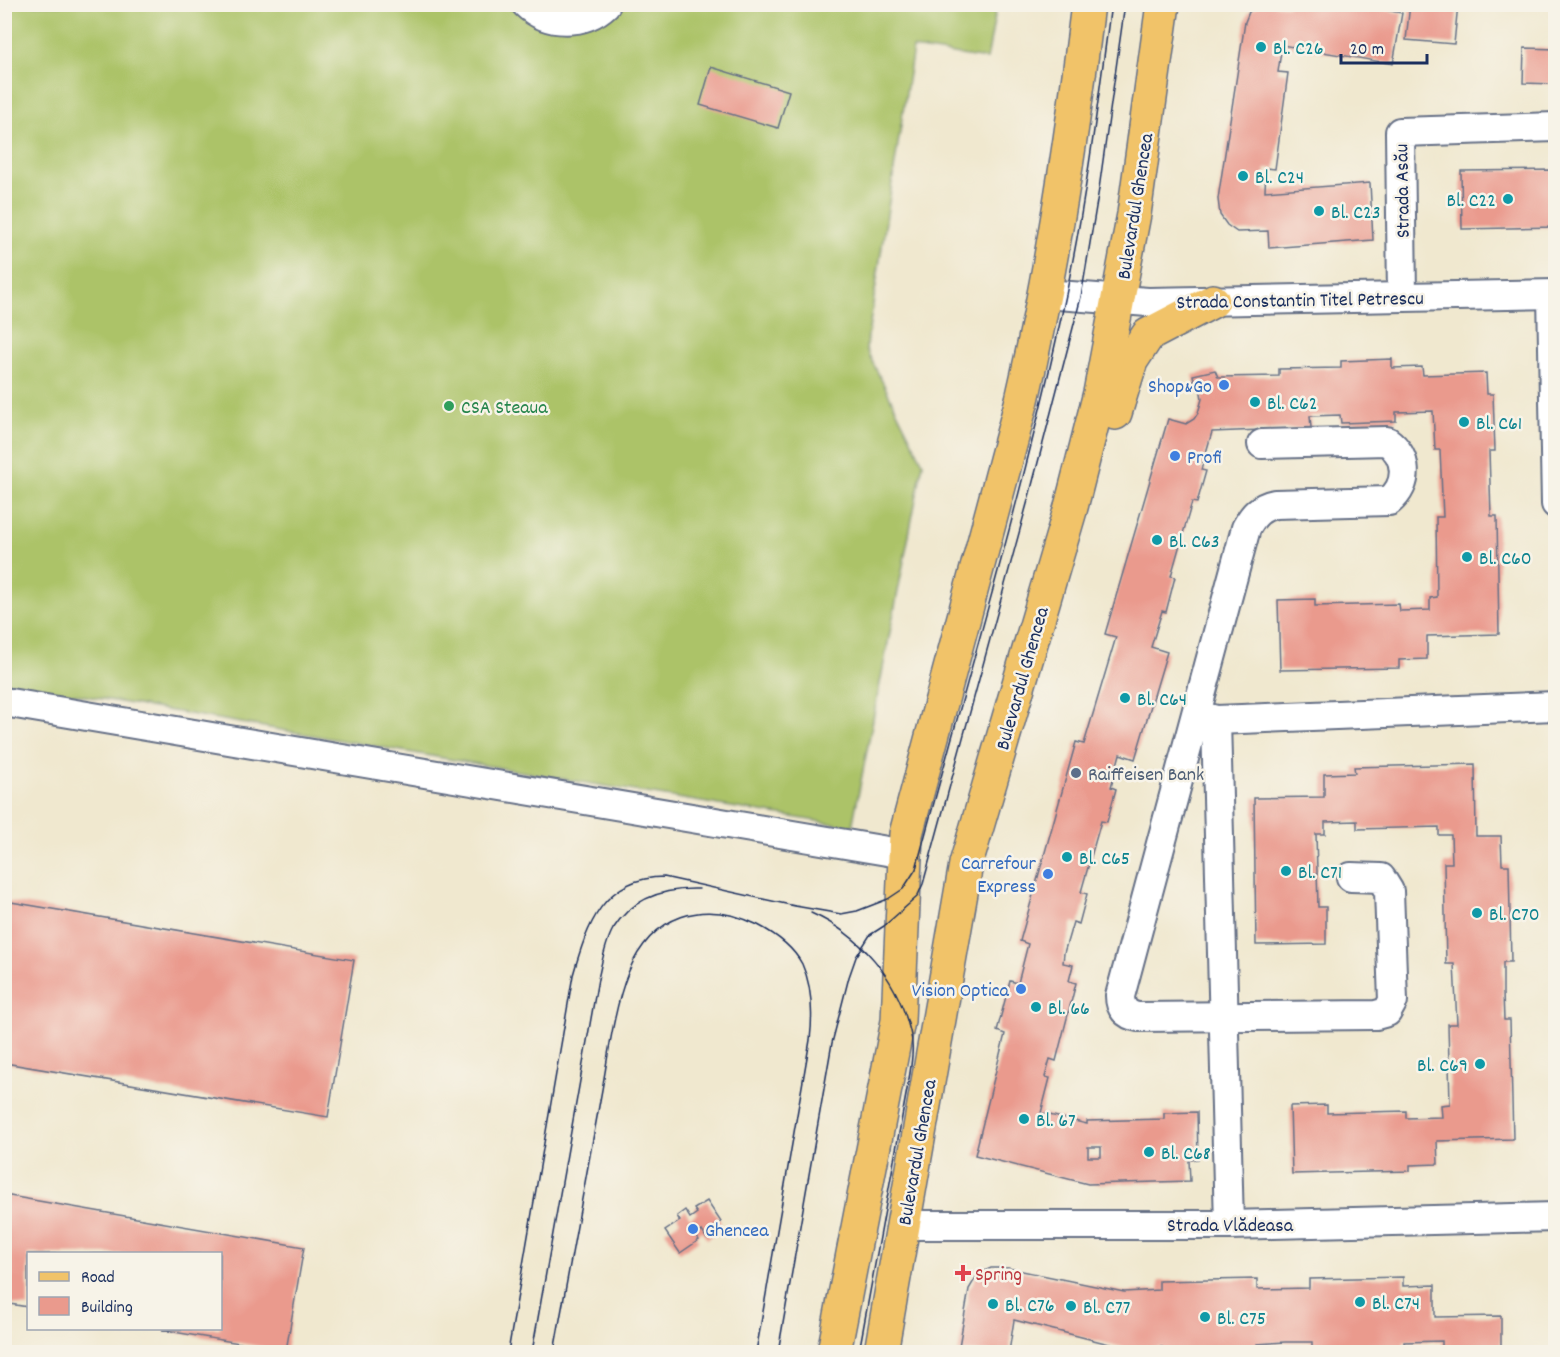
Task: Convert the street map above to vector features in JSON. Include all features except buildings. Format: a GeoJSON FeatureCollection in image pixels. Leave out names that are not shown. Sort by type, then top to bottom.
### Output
{"type":"FeatureCollection","features":[{"type":"Feature","properties":{"kind":"main road"},"geometry":{"type":"LineString","coordinates":[[834,1353],[898,1021],[906,834],[1022,400],[1045,294],[1073,122],[1088,4]]}},
{"type":"Feature","properties":{"kind":"main road","name":"Bulevardul Ghencea"},"geometry":{"type":"LineString","coordinates":[[881,1353],[966,864],[1071,507],[1100,393],[1134,214],[1163,4]]}},
{"type":"Feature","properties":{"kind":"main road"},"geometry":{"type":"LineString","coordinates":[[1046,591],[1067,569],[1131,361],[1148,335],[1213,301]]}},
{"type":"Feature","properties":{"kind":"street"},"geometry":{"type":"LineString","coordinates":[[525,4],[545,17],[566,21],[586,17],[606,4]]}},
{"type":"Feature","properties":{"kind":"street","name":"Strada Asău"},"geometry":{"type":"LineString","coordinates":[[1402,297],[1400,132],[1556,127]]}},
{"type":"Feature","properties":{"kind":"street","name":"Strada Constantin Titel Petrescu"},"geometry":{"type":"LineString","coordinates":[[1045,294],[1119,300],[1213,301],[1554,294]]}},
{"type":"Feature","properties":{"kind":"street"},"geometry":{"type":"LineString","coordinates":[[1554,294],[1556,504]]}},
{"type":"Feature","properties":{"kind":"street"},"geometry":{"type":"LineString","coordinates":[[1262,444],[1387,441],[1402,457],[1403,481],[1398,493],[1389,501],[1265,506],[1250,519],[1245,528],[1206,717],[1123,984],[1120,1004],[1130,1016],[1138,1017],[1376,1015],[1387,1012],[1393,1001],[1389,891],[1382,878],[1351,877]]}},
{"type":"Feature","properties":{"kind":"street"},"geometry":{"type":"LineString","coordinates":[[4,702],[905,854]]}},
{"type":"Feature","properties":{"kind":"street"},"geometry":{"type":"LineString","coordinates":[[1206,717],[1556,706]]}},
{"type":"Feature","properties":{"kind":"street"},"geometry":{"type":"LineString","coordinates":[[1206,717],[1223,1016],[1229,1226]]}},
{"type":"Feature","properties":{"kind":"street","name":"Strada Vlădeasa"},"geometry":{"type":"LineString","coordinates":[[903,1225],[1229,1226],[1556,1217]]}},
{"type":"Feature","properties":{"kind":"green space","name":"CSA Steaua"},"geometry":{"type":"Polygon","coordinates":[[[4,5],[997,5],[987,59],[913,48],[866,349],[923,463],[852,827],[5,682],[4,5]]]}},
{"type":"Feature","properties":{"kind":"tram line"},"geometry":{"type":"LineString","coordinates":[[508,1352],[573,975],[592,922],[601,908],[612,895],[626,885],[643,879],[664,877],[841,914],[857,911],[888,899],[903,889],[916,869],[1014,512],[1050,368],[1080,223],[1111,4]]}},
{"type":"Feature","properties":{"kind":"tram line"},"geometry":{"type":"LineString","coordinates":[[778,1352],[832,1043],[849,977],[856,957],[870,935],[884,926],[917,897],[923,884],[1081,297],[1125,4]]}},
{"type":"Feature","properties":{"kind":"tram line"},"geometry":{"type":"LineString","coordinates":[[532,1352],[598,979],[608,940],[621,918],[640,902],[674,890],[699,889]]}},
{"type":"Feature","properties":{"kind":"tram line"},"geometry":{"type":"LineString","coordinates":[[554,1352],[611,1038],[623,988],[638,953],[651,937],[665,925],[681,917],[699,913],[718,913],[738,917],[758,925],[777,937],[794,952],[802,964],[810,992],[812,1011],[810,1040],[756,1352]]}},
{"type":"Feature","properties":{"kind":"tram line"},"geometry":{"type":"LineString","coordinates":[[811,913],[846,933],[874,960],[896,993],[912,1041],[910,1073],[859,1352]]}},
{"type":"Feature","properties":{"kind":"place","name":"Bl. C26"},"geometry":{"type":"Point","coordinates":[1261,47]}},
{"type":"Feature","properties":{"kind":"place","name":"Bl. C24"},"geometry":{"type":"Point","coordinates":[1243,176]}},
{"type":"Feature","properties":{"kind":"place","name":"Bl. C22"},"geometry":{"type":"Point","coordinates":[1508,199]}},
{"type":"Feature","properties":{"kind":"place","name":"Bl. C23"},"geometry":{"type":"Point","coordinates":[1319,211]}},
{"type":"Feature","properties":{"kind":"place","name":"Shop&Go"},"geometry":{"type":"Point","coordinates":[1224,385]}},
{"type":"Feature","properties":{"kind":"place","name":"Bl. C62"},"geometry":{"type":"Point","coordinates":[1255,402]}},
{"type":"Feature","properties":{"kind":"place","name":"CSA Steaua"},"geometry":{"type":"Point","coordinates":[449,406]}},
{"type":"Feature","properties":{"kind":"place","name":"Bl. C61"},"geometry":{"type":"Point","coordinates":[1464,422]}},
{"type":"Feature","properties":{"kind":"place","name":"Profi"},"geometry":{"type":"Point","coordinates":[1175,456]}},
{"type":"Feature","properties":{"kind":"place","name":"Bl. C63"},"geometry":{"type":"Point","coordinates":[1157,540]}},
{"type":"Feature","properties":{"kind":"place","name":"Bl. C60"},"geometry":{"type":"Point","coordinates":[1467,557]}},
{"type":"Feature","properties":{"kind":"place","name":"Bl. C64"},"geometry":{"type":"Point","coordinates":[1125,698]}},
{"type":"Feature","properties":{"kind":"place","name":"Raiffeisen Bank"},"geometry":{"type":"Point","coordinates":[1076,773]}},
{"type":"Feature","properties":{"kind":"place","name":"Bl. C65"},"geometry":{"type":"Point","coordinates":[1067,857]}},
{"type":"Feature","properties":{"kind":"place","name":"Bl. C71"},"geometry":{"type":"Point","coordinates":[1286,871]}},
{"type":"Feature","properties":{"kind":"place","name":"Carrefour Express"},"geometry":{"type":"Point","coordinates":[1048,874]}},
{"type":"Feature","properties":{"kind":"place","name":"Bl. C70"},"geometry":{"type":"Point","coordinates":[1477,913]}},
{"type":"Feature","properties":{"kind":"place","name":"Vision Optica"},"geometry":{"type":"Point","coordinates":[1021,989]}},
{"type":"Feature","properties":{"kind":"place","name":"Bl. 66"},"geometry":{"type":"Point","coordinates":[1036,1007]}},
{"type":"Feature","properties":{"kind":"place","name":"Bl. C69"},"geometry":{"type":"Point","coordinates":[1480,1064]}},
{"type":"Feature","properties":{"kind":"place","name":"Bl. 67"},"geometry":{"type":"Point","coordinates":[1024,1119]}},
{"type":"Feature","properties":{"kind":"place","name":"Bl. C68"},"geometry":{"type":"Point","coordinates":[1149,1152]}},
{"type":"Feature","properties":{"kind":"place","name":"Ghencea"},"geometry":{"type":"Point","coordinates":[693,1229]}},
{"type":"Feature","properties":{"kind":"place","name":"Spring"},"geometry":{"type":"Point","coordinates":[963,1273]}},
{"type":"Feature","properties":{"kind":"place","name":"Bl. C74"},"geometry":{"type":"Point","coordinates":[1360,1302]}},
{"type":"Feature","properties":{"kind":"place","name":"Bl. C76"},"geometry":{"type":"Point","coordinates":[993,1304]}},
{"type":"Feature","properties":{"kind":"place","name":"Bl. C77"},"geometry":{"type":"Point","coordinates":[1071,1306]}},
{"type":"Feature","properties":{"kind":"place","name":"Bl. C75"},"geometry":{"type":"Point","coordinates":[1205,1317]}}]}
